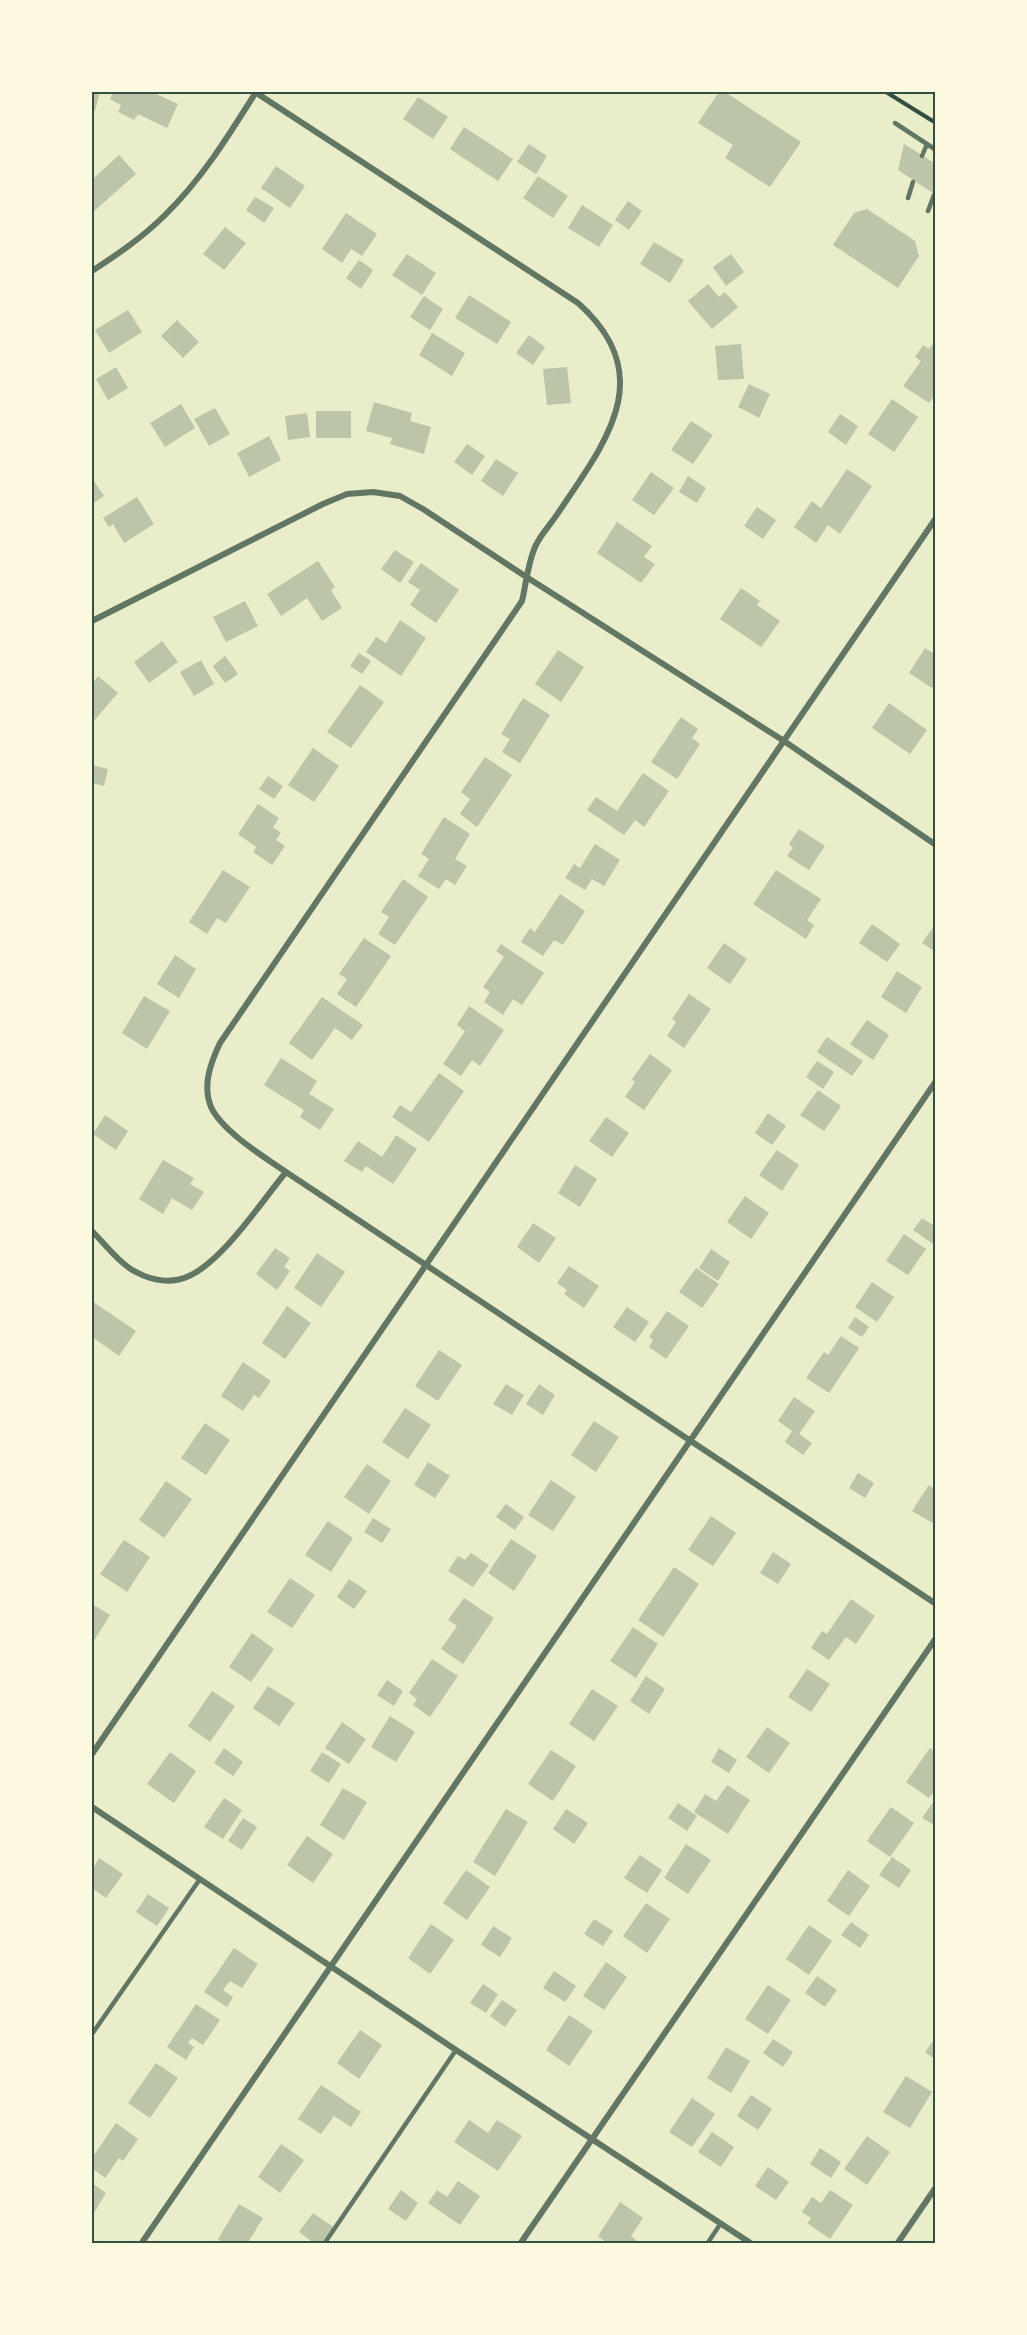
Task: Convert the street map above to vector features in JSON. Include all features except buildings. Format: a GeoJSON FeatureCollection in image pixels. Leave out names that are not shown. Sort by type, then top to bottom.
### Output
{"type":"FeatureCollection","features":[{"type":"Feature","properties":{"kind":"street"},"geometry":{"type":"LineString","coordinates":[[92,271],[129,246],[166,214],[195,182],[256,92],[578,303],[596,320],[610,343],[620,377],[620,394],[612,426],[598,454],[534,548],[522,601],[220,1043],[210,1064],[207,1085],[211,1107],[244,1142],[286,1172],[936,1604]]}},
{"type":"Feature","properties":{"kind":"street"},"geometry":{"type":"LineString","coordinates":[[92,621],[347,494],[373,492],[400,496],[784,741],[936,845]]}},
{"type":"Feature","properties":{"kind":"street"},"geometry":{"type":"LineString","coordinates":[[92,1754],[936,518]]}},
{"type":"Feature","properties":{"kind":"street"},"geometry":{"type":"LineString","coordinates":[[141,2244],[936,1081]]}},
{"type":"Feature","properties":{"kind":"street"},"geometry":{"type":"LineString","coordinates":[[92,1231],[134,1271],[152,1279],[170,1281],[189,1276],[218,1254],[286,1172]]}},
{"type":"Feature","properties":{"kind":"street"},"geometry":{"type":"LineString","coordinates":[[520,2244],[936,1638]]}},
{"type":"Feature","properties":{"kind":"street"},"geometry":{"type":"LineString","coordinates":[[92,1807],[456,2050],[753,2244]]}},
{"type":"Feature","properties":{"kind":"street"},"geometry":{"type":"LineString","coordinates":[[897,2244],[936,2187]]}},
{"type":"Feature","properties":{"kind":"lane"},"geometry":{"type":"LineString","coordinates":[[895,123],[936,150]]}},
{"type":"Feature","properties":{"kind":"lane"},"geometry":{"type":"LineString","coordinates":[[922,156],[927,144]]}},
{"type":"Feature","properties":{"kind":"lane"},"geometry":{"type":"LineString","coordinates":[[908,198],[913,182]]}},
{"type":"Feature","properties":{"kind":"lane"},"geometry":{"type":"LineString","coordinates":[[928,211],[934,195]]}},
{"type":"Feature","properties":{"kind":"lane"},"geometry":{"type":"LineString","coordinates":[[92,2034],[200,1879]]}},
{"type":"Feature","properties":{"kind":"lane"},"geometry":{"type":"LineString","coordinates":[[324,2244],[456,2050]]}},
{"type":"Feature","properties":{"kind":"lane"},"geometry":{"type":"LineString","coordinates":[[707,2244],[721,2223]]}},
{"type":"Feature","properties":{"kind":"path"},"geometry":{"type":"LineString","coordinates":[[886,92],[936,123]]}}]}
